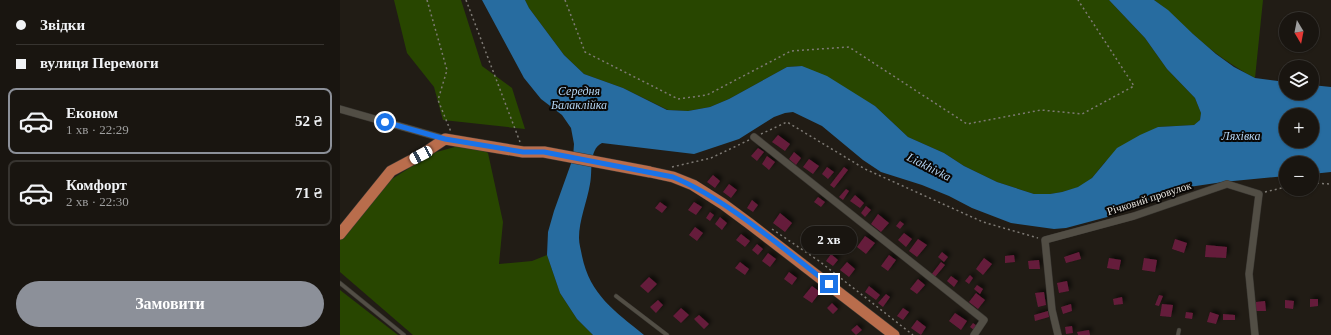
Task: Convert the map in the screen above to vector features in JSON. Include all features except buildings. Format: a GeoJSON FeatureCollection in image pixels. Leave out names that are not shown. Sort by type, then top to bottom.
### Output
{"type":"FeatureCollection","features":[{"type":"Feature","properties":{"kind":"main road"},"geometry":{"type":"LineString","coordinates":[[340,234],[392,171],[450,140],[523,152],[544,152],[623,166],[673,177],[699,189],[750,224],[894,335]]}},
{"type":"Feature","properties":{"kind":"street"},"geometry":{"type":"LineString","coordinates":[[340,109],[450,140]]}},
{"type":"Feature","properties":{"kind":"street"},"geometry":{"type":"LineString","coordinates":[[754,138],[984,320],[974,335]]}},
{"type":"Feature","properties":{"kind":"street","name":"Річковий провулок"},"geometry":{"type":"LineString","coordinates":[[1045,240],[1134,216],[1227,184],[1259,194]]}},
{"type":"Feature","properties":{"kind":"street"},"geometry":{"type":"LineString","coordinates":[[1255,335],[1248,274],[1259,194]]}},
{"type":"Feature","properties":{"kind":"street"},"geometry":{"type":"LineString","coordinates":[[1045,240],[1052,310],[1058,335]]}},
{"type":"Feature","properties":{"kind":"lane"},"geometry":{"type":"LineString","coordinates":[[340,283],[404,335]]}},
{"type":"Feature","properties":{"kind":"lane"},"geometry":{"type":"LineString","coordinates":[[616,296],[667,335]]}},
{"type":"Feature","properties":{"kind":"lane"},"geometry":{"type":"LineString","coordinates":[[1178,335],[1179,330]]}},
{"type":"Feature","properties":{"kind":"path"},"geometry":{"type":"LineString","coordinates":[[427,0],[447,70],[438,100],[450,140]]}},
{"type":"Feature","properties":{"kind":"path"},"geometry":{"type":"LineString","coordinates":[[466,0],[523,152]]}},
{"type":"Feature","properties":{"kind":"path"},"geometry":{"type":"LineString","coordinates":[[566,0],[585,52],[678,99],[707,95],[791,51],[849,47],[967,124],[1041,110],[1082,114],[1134,86],[1078,0]]}},
{"type":"Feature","properties":{"kind":"path"},"geometry":{"type":"LineString","coordinates":[[670,168],[711,158],[787,122],[865,169],[983,222],[1045,240]]}},
{"type":"Feature","properties":{"kind":"path"},"geometry":{"type":"LineString","coordinates":[[1319,183],[1331,184]]}},
{"type":"Feature","properties":{"kind":"path"},"geometry":{"type":"LineString","coordinates":[[1259,194],[1279,189]]}},
{"type":"Feature","properties":{"kind":"green space"},"geometry":{"type":"Polygon","coordinates":[[[394,0],[461,0],[482,66],[512,88],[525,129],[443,120],[434,87],[407,53],[394,0]]]}},
{"type":"Feature","properties":{"kind":"green space"},"geometry":{"type":"Polygon","coordinates":[[[525,0],[1109,0],[1145,38],[1167,69],[1195,98],[1201,113],[1200,120],[1194,125],[1158,127],[1105,162],[1092,178],[1079,187],[1050,194],[1034,194],[997,182],[964,166],[944,153],[908,137],[875,106],[802,66],[787,67],[729,99],[710,107],[688,111],[668,110],[623,88],[584,74],[564,55],[529,8],[525,0]]]}},
{"type":"Feature","properties":{"kind":"green space"},"geometry":{"type":"Polygon","coordinates":[[[1154,0],[1263,0],[1255,78],[1238,69],[1216,53],[1154,0]]]}},
{"type":"Feature","properties":{"kind":"green space"},"geometry":{"type":"Polygon","coordinates":[[[469,143],[488,153],[503,222],[499,264],[532,261],[547,255],[560,293],[577,319],[593,335],[413,335],[340,272],[340,239],[392,179],[433,153],[469,143]]]}},
{"type":"Feature","properties":{"kind":"green space"},"geometry":{"type":"Polygon","coordinates":[[[340,290],[398,335],[340,335],[340,290]]]}},
{"type":"Feature","properties":{"kind":"water","name":"Ляхівка"},"geometry":{"type":"Polygon","coordinates":[[[482,0],[525,0],[529,8],[564,55],[584,74],[623,88],[667,110],[688,111],[710,107],[729,99],[787,67],[802,66],[827,76],[875,106],[908,137],[944,153],[964,166],[997,182],[1034,194],[1050,194],[1078,187],[1092,178],[1117,148],[1140,135],[1158,127],[1194,125],[1200,120],[1201,113],[1195,98],[1167,69],[1145,38],[1109,0],[1154,0],[1168,10],[1216,54],[1234,67],[1255,78],[1279,81],[1279,100],[1319,100],[1319,86],[1331,87],[1331,172],[1319,173],[1319,156],[1279,156],[1279,177],[1189,187],[1163,195],[1111,216],[1066,228],[1054,229],[1011,223],[972,208],[949,196],[922,185],[881,172],[863,160],[822,126],[793,112],[774,117],[739,139],[694,154],[602,143],[598,146],[593,156],[591,179],[580,224],[579,240],[582,256],[586,270],[597,292],[614,310],[644,335],[593,335],[577,319],[560,293],[547,255],[548,232],[573,158],[574,144],[571,128],[562,115],[541,99],[524,78],[482,0]]]}},
{"type":"Feature","properties":{"kind":"route"},"geometry":{"type":"LineString","coordinates":[[385,122],[445,139],[523,152],[544,152],[673,177],[692,185],[723,204],[829,284]]}},
{"type":"Feature","properties":{"kind":"water label","name":"Середня Балаклійка"},"geometry":{"type":"Point","coordinates":[579,98]}},
{"type":"Feature","properties":{"kind":"water label","name":"Liakhivka"},"geometry":{"type":"Point","coordinates":[929,167]}}]}
